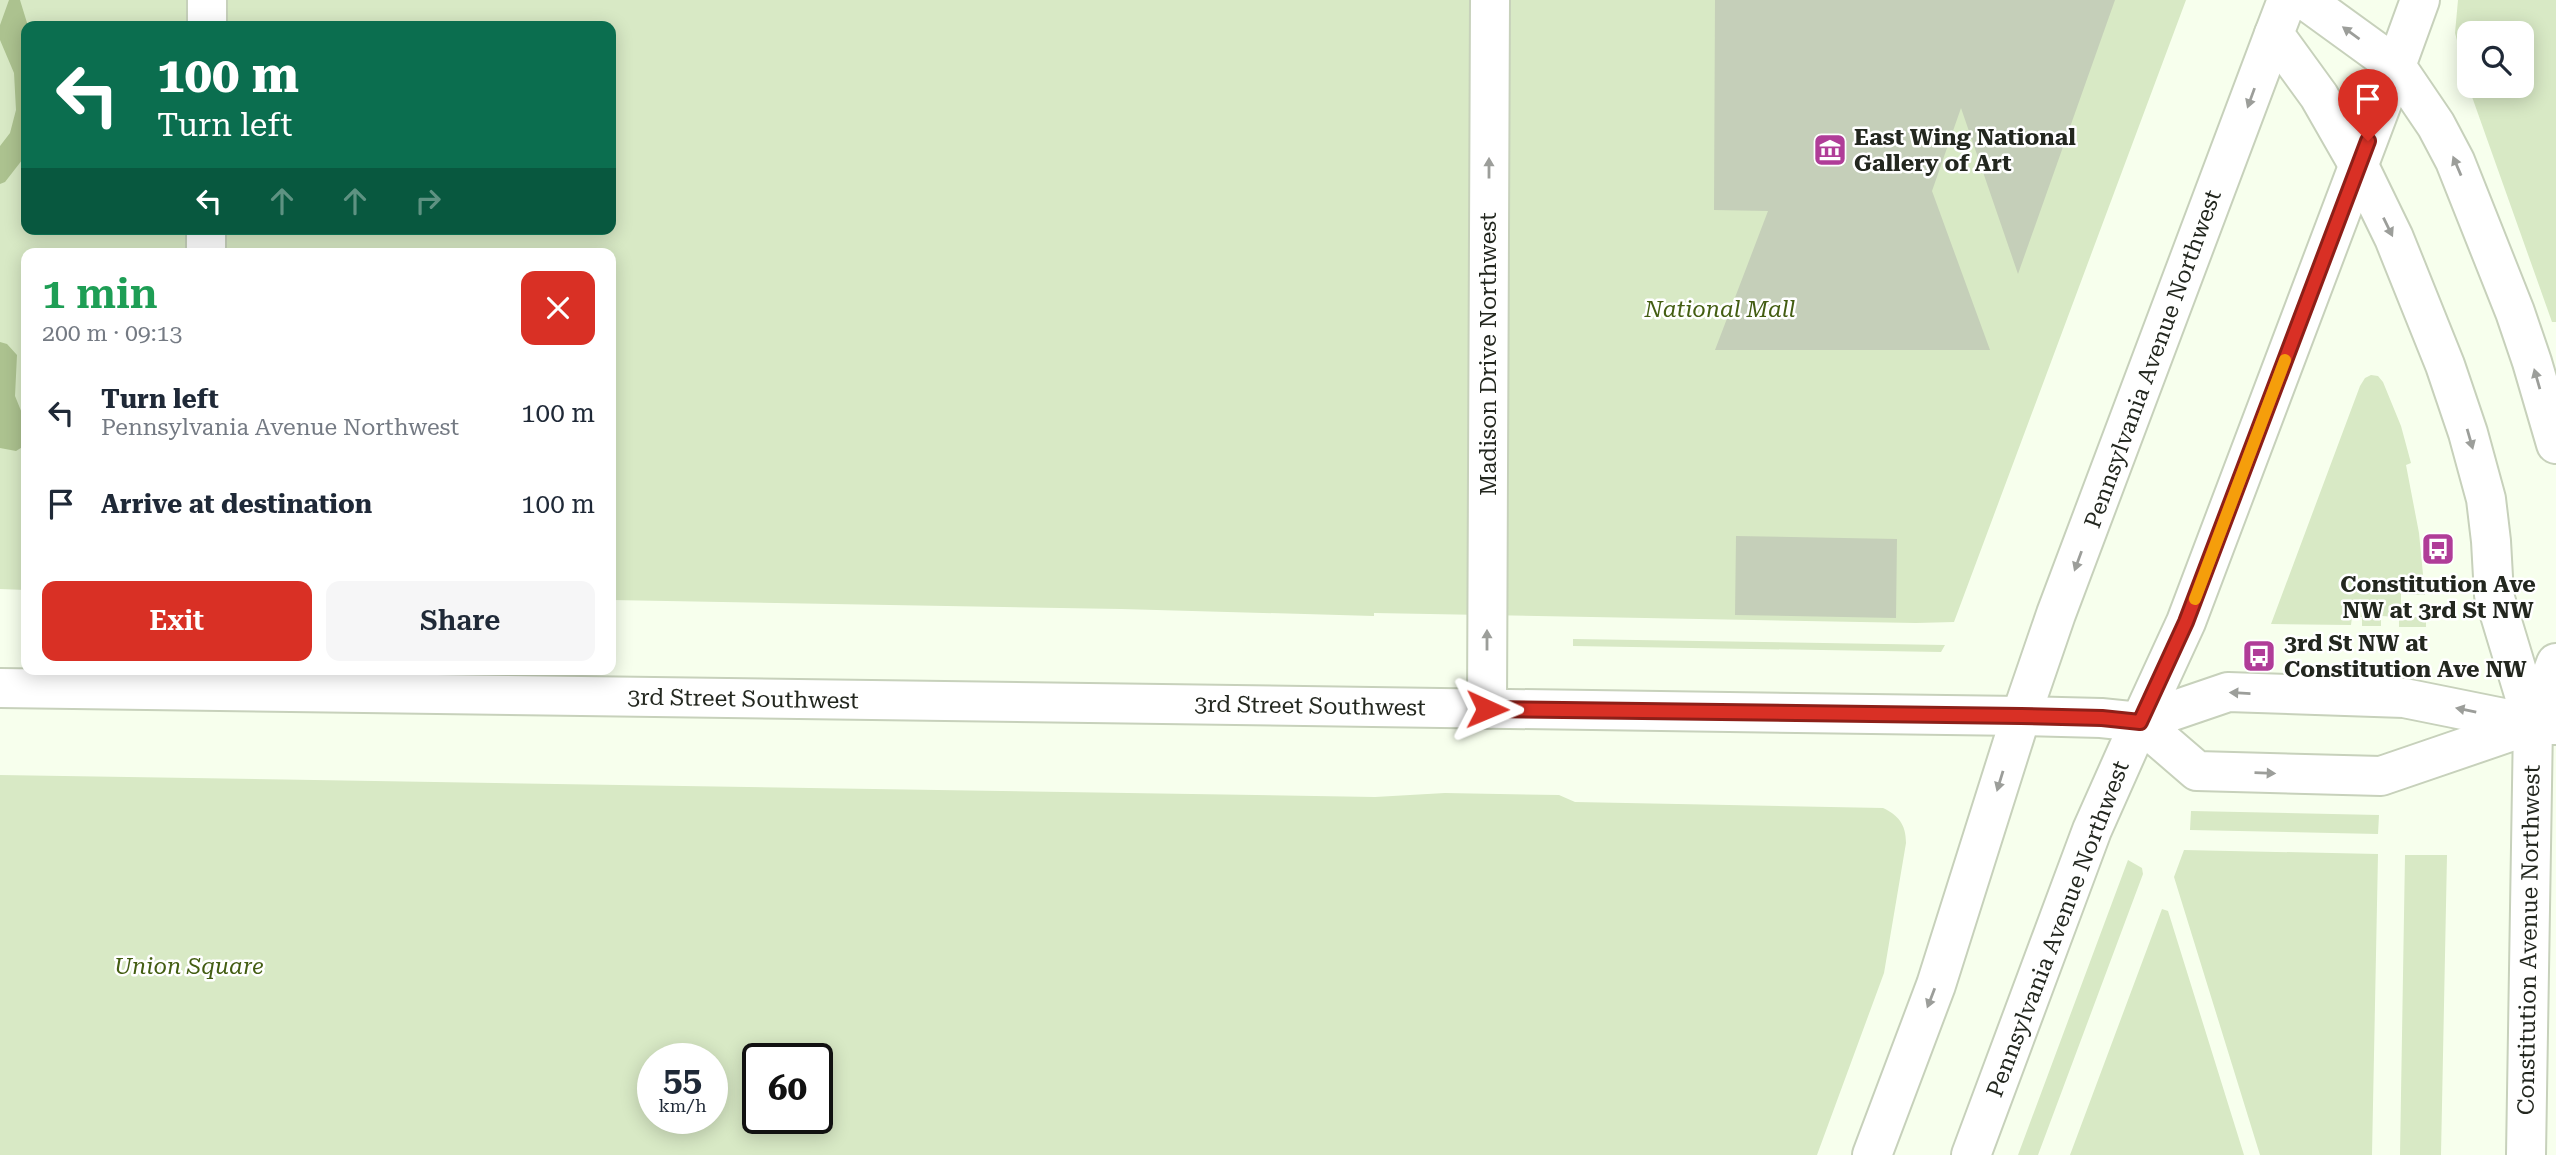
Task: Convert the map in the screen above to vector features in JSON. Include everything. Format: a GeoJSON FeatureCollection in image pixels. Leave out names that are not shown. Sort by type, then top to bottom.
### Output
{"type":"FeatureCollection","features":[{"type":"Feature","properties":{"kind":"main road"},"geometry":{"type":"LineString","coordinates":[[207,0],[207,21]]}},
{"type":"Feature","properties":{"kind":"main road","name":"Madison Drive Northwest"},"geometry":{"type":"LineString","coordinates":[[1487,709],[1490,0]]}},
{"type":"Feature","properties":{"kind":"main road"},"geometry":{"type":"LineString","coordinates":[[2305,0],[2396,66],[2436,125],[2455,160],[2524,337],[2556,444]]}},
{"type":"Feature","properties":{"kind":"main road","name":"Pennsylvania Avenue Northwest"},"geometry":{"type":"LineString","coordinates":[[1971,1155],[2092,830],[2186,622],[2420,0]]}},
{"type":"Feature","properties":{"kind":"main road","name":"Pennsylvania Avenue Northwest"},"geometry":{"type":"LineString","coordinates":[[1872,1155],[1936,985],[2056,614],[2281,17]]}},
{"type":"Feature","properties":{"kind":"main road","name":"Constitution Avenue Northwest"},"geometry":{"type":"LineString","coordinates":[[2281,17],[2319,96],[2359,166],[2394,238],[2445,365],[2486,499],[2494,595],[2544,724]]}},
{"type":"Feature","properties":{"kind":"main road","name":"Constitution Avenue Northwest"},"geometry":{"type":"LineString","coordinates":[[2526,1155],[2544,724],[2556,663]]}},
{"type":"Feature","properties":{"kind":"main road","name":"3rd Street Southwest"},"geometry":{"type":"LineString","coordinates":[[0,688],[203,681],[1487,709],[2021,716],[2140,722]]}},
{"type":"Feature","properties":{"kind":"main road"},"geometry":{"type":"LineString","coordinates":[[2140,722],[2228,692],[2404,698],[2544,724]]}},
{"type":"Feature","properties":{"kind":"main road"},"geometry":{"type":"LineString","coordinates":[[2140,722],[2197,771],[2381,776],[2544,724]]}},
{"type":"Feature","properties":{"kind":"green space","name":"National Mall"},"geometry":{"type":"Polygon","coordinates":[[[0,0],[2186,0],[1954,622],[1374,613],[1374,616],[616,600],[616,248],[21,248],[21,590],[0,589],[0,0]]]}},
{"type":"Feature","properties":{"kind":"green space"},"geometry":{"type":"Polygon","coordinates":[[[2458,0],[2556,0],[2556,322],[2552,322],[2472,98],[2534,98],[2534,21],[2457,21],[2457,41],[2455,33],[2458,0]]]}},
{"type":"Feature","properties":{"kind":"green space"},"geometry":{"type":"Polygon","coordinates":[[[2378,376],[2383,382],[2401,426],[2411,463],[2406,465],[2419,533],[2425,595],[2401,594],[2401,617],[2426,617],[2426,627],[2399,627],[2399,617],[2381,616],[2381,626],[2362,626],[2362,617],[2352,617],[2351,625],[2271,624],[2360,386],[2365,378],[2378,376]]]}},
{"type":"Feature","properties":{"kind":"green space"},"geometry":{"type":"Polygon","coordinates":[[[1573,639],[1945,645],[1941,652],[1573,646],[1573,639]]]}},
{"type":"Feature","properties":{"kind":"green space","name":"Union Square"},"geometry":{"type":"Polygon","coordinates":[[[0,775],[1375,797],[1445,793],[1559,795],[1575,802],[1883,808],[1900,821],[1906,836],[1884,973],[1817,1155],[0,1155],[0,775]]]}},
{"type":"Feature","properties":{"kind":"green space"},"geometry":{"type":"Polygon","coordinates":[[[2191,811],[2379,815],[2378,834],[2190,830],[2191,811]]]}},
{"type":"Feature","properties":{"kind":"green space"},"geometry":{"type":"Polygon","coordinates":[[[2184,850],[2378,854],[2372,1155],[2260,1155],[2174,877],[2184,850]]]}},
{"type":"Feature","properties":{"kind":"green space"},"geometry":{"type":"Polygon","coordinates":[[[2405,855],[2447,855],[2441,1155],[2400,1155],[2405,855]]]}},
{"type":"Feature","properties":{"kind":"green space"},"geometry":{"type":"Polygon","coordinates":[[[2128,860],[2142,868],[2143,874],[2038,1155],[2018,1155],[2128,860]]]}},
{"type":"Feature","properties":{"kind":"green space"},"geometry":{"type":"Polygon","coordinates":[[[2162,909],[2168,911],[2244,1155],[2070,1155],[2162,909]]]}},
{"type":"Feature","properties":{"kind":"shaded area"},"geometry":{"type":"Polygon","coordinates":[[[9,0],[20,0],[26,21],[21,21],[21,161],[5,182],[0,184],[0,146],[10,133],[16,110],[14,73],[0,40],[0,25],[9,0]]]}},
{"type":"Feature","properties":{"kind":"shaded area"},"geometry":{"type":"Polygon","coordinates":[[[0,342],[7,344],[17,355],[15,396],[21,411],[21,448],[16,451],[0,448],[0,342]]]}},
{"type":"Feature","properties":{"kind":"building","name":"East Wing National Gallery of Art"},"geometry":{"type":"Polygon","coordinates":[[[1715,0],[2115,0],[2018,274],[1961,108],[1932,191],[1990,350],[1715,350],[1768,211],[1714,210],[1715,0]]]}},
{"type":"Feature","properties":{"kind":"building"},"geometry":{"type":"Polygon","coordinates":[[[1736,536],[1897,539],[1896,618],[1735,615],[1736,536]]]}},
{"type":"Feature","properties":{"kind":"slow traffic"},"geometry":{"type":"LineString","coordinates":[[2195,599],[2285,360]]}},
{"type":"Feature","properties":{"kind":"place","name":"East Wing National Gallery of Art"},"geometry":{"type":"Point","coordinates":[1830,150]}},
{"type":"Feature","properties":{"kind":"place","name":"Constitution Ave NW at 3rd St NW"},"geometry":{"type":"Point","coordinates":[2438,549]}},
{"type":"Feature","properties":{"kind":"place","name":"3rd St NW at Constitution Ave NW"},"geometry":{"type":"Point","coordinates":[2259,656]}},
{"type":"Feature","properties":{"kind":"route"},"geometry":{"type":"LineString","coordinates":[[1487,709],[2021,716],[2140,722],[2186,622],[2368,141]]}}]}
